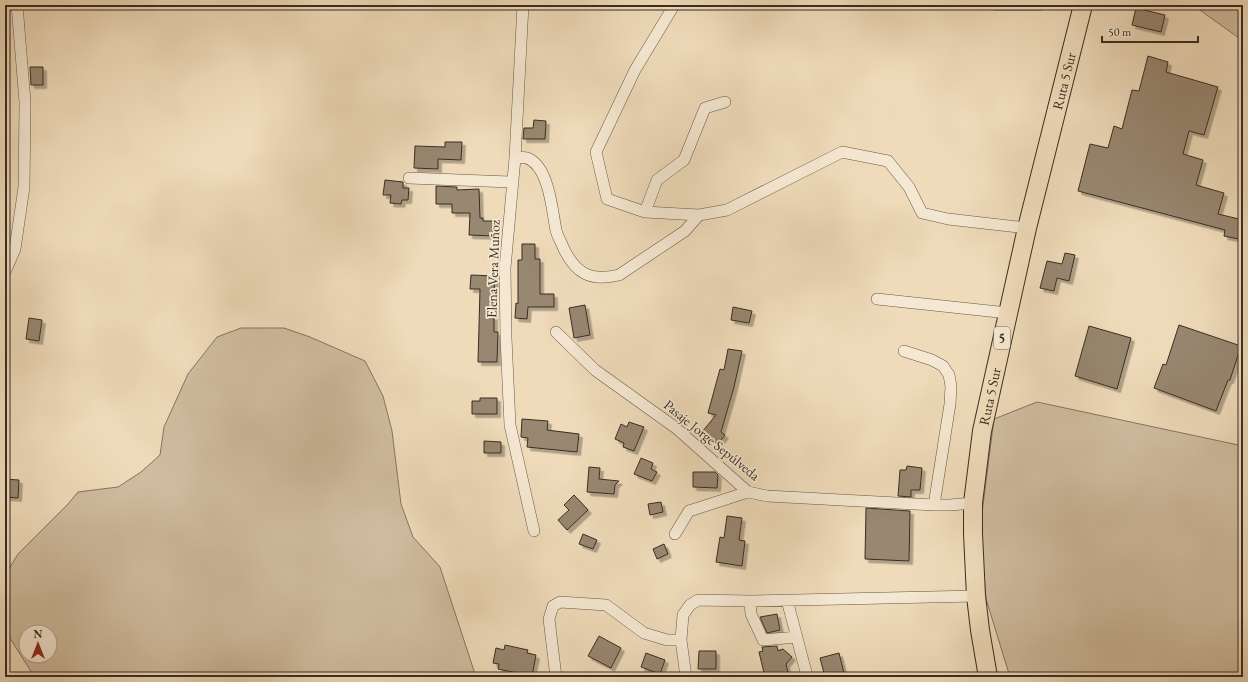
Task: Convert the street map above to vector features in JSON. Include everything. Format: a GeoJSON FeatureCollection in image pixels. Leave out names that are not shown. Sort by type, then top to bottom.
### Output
{"type":"FeatureCollection","features":[{"type":"Feature","properties":{"kind":"highway","name":"Ruta 5 Sur"},"geometry":{"type":"LineString","coordinates":[[988,677],[976,596],[973,534],[973,503],[982,431],[1027,228],[1083,5]]}},
{"type":"Feature","properties":{"kind":"street"},"geometry":{"type":"LineString","coordinates":[[5,272],[15,249],[24,187],[25,102],[17,5]]}},
{"type":"Feature","properties":{"kind":"street","name":"Elena Vera Muñoz"},"geometry":{"type":"LineString","coordinates":[[523,5],[515,158],[505,268],[506,338],[510,425],[534,531]]}},
{"type":"Feature","properties":{"kind":"street"},"geometry":{"type":"LineString","coordinates":[[673,5],[635,70],[596,152],[607,199],[644,212],[699,215],[727,210],[842,152],[888,161],[909,187],[922,213],[948,219],[1027,228]]}},
{"type":"Feature","properties":{"kind":"street"},"geometry":{"type":"LineString","coordinates":[[996,5],[1039,5]]}},
{"type":"Feature","properties":{"kind":"street"},"geometry":{"type":"LineString","coordinates":[[644,212],[657,180],[684,160],[705,108],[725,102]]}},
{"type":"Feature","properties":{"kind":"street"},"geometry":{"type":"LineString","coordinates":[[515,158],[527,158],[538,166],[546,183],[556,232],[574,267],[583,274],[598,277],[619,275],[685,232],[699,215]]}},
{"type":"Feature","properties":{"kind":"street"},"geometry":{"type":"LineString","coordinates":[[409,178],[513,182]]}},
{"type":"Feature","properties":{"kind":"street"},"geometry":{"type":"LineString","coordinates":[[877,299],[1008,313]]}},
{"type":"Feature","properties":{"kind":"street","name":"Pasaje Jorge Sepúlveda"},"geometry":{"type":"LineString","coordinates":[[556,332],[595,370],[676,428],[748,492],[767,496],[934,505],[973,503]]}},
{"type":"Feature","properties":{"kind":"street"},"geometry":{"type":"LineString","coordinates":[[904,351],[932,360],[943,366],[949,375],[951,386],[950,404],[934,505]]}},
{"type":"Feature","properties":{"kind":"street"},"geometry":{"type":"LineString","coordinates":[[675,534],[689,511],[748,492]]}},
{"type":"Feature","properties":{"kind":"street"},"geometry":{"type":"LineString","coordinates":[[686,677],[681,640],[683,615],[693,602],[698,600],[750,601],[976,596]]}},
{"type":"Feature","properties":{"kind":"street"},"geometry":{"type":"LineString","coordinates":[[787,600],[807,676]]}},
{"type":"Feature","properties":{"kind":"street"},"geometry":{"type":"LineString","coordinates":[[750,601],[751,614],[763,640],[797,638]]}},
{"type":"Feature","properties":{"kind":"street"},"geometry":{"type":"LineString","coordinates":[[556,677],[548,619],[553,606],[560,602],[606,605],[644,633],[667,640],[681,640]]}},
{"type":"Feature","properties":{"kind":"shaded area"},"geometry":{"type":"Polygon","coordinates":[[[1193,5],[1243,5],[1243,41],[1193,5]]]}},
{"type":"Feature","properties":{"kind":"shaded area"},"geometry":{"type":"Polygon","coordinates":[[[241,328],[284,328],[310,337],[365,361],[383,396],[392,431],[401,504],[413,537],[440,567],[476,677],[178,677],[32,673],[26,664],[58,664],[58,624],[18,624],[18,651],[6,632],[6,574],[18,554],[78,492],[118,487],[141,472],[160,455],[164,427],[188,374],[217,337],[241,328]]]}},
{"type":"Feature","properties":{"kind":"shaded area"},"geometry":{"type":"Polygon","coordinates":[[[1037,402],[1243,446],[1243,677],[1010,677],[986,599],[980,529],[994,419],[1037,402]]]}},
{"type":"Feature","properties":{"kind":"building"},"geometry":{"type":"Polygon","coordinates":[[[1136,8],[1165,15],[1161,32],[1132,25],[1136,8]]]}},
{"type":"Feature","properties":{"kind":"building"},"geometry":{"type":"Polygon","coordinates":[[[1148,56],[1168,62],[1166,72],[1218,87],[1204,135],[1189,131],[1183,154],[1203,160],[1196,185],[1224,193],[1218,214],[1243,220],[1243,240],[1224,236],[1225,230],[1078,191],[1090,144],[1108,148],[1114,126],[1122,129],[1132,90],[1139,91],[1148,56]]]}},
{"type":"Feature","properties":{"kind":"building"},"geometry":{"type":"Polygon","coordinates":[[[30,67],[43,67],[43,85],[31,85],[30,67]]]}},
{"type":"Feature","properties":{"kind":"building"},"geometry":{"type":"Polygon","coordinates":[[[534,120],[546,121],[545,139],[523,139],[524,128],[533,128],[534,120]]]}},
{"type":"Feature","properties":{"kind":"building"},"geometry":{"type":"Polygon","coordinates":[[[445,142],[462,142],[461,160],[438,159],[438,169],[414,168],[415,146],[445,147],[445,142]]]}},
{"type":"Feature","properties":{"kind":"building"},"geometry":{"type":"Polygon","coordinates":[[[385,180],[403,182],[403,188],[409,188],[408,200],[402,200],[401,204],[390,203],[391,195],[383,195],[385,180]]]}},
{"type":"Feature","properties":{"kind":"building"},"geometry":{"type":"Polygon","coordinates":[[[436,186],[457,187],[457,190],[479,189],[480,218],[483,218],[483,221],[494,221],[494,236],[469,235],[470,213],[452,213],[452,204],[436,204],[436,186]]]}},
{"type":"Feature","properties":{"kind":"building"},"geometry":{"type":"Polygon","coordinates":[[[522,244],[535,244],[535,259],[540,259],[540,294],[554,294],[554,307],[528,307],[527,319],[515,318],[516,303],[518,304],[518,260],[522,260],[522,244]]]}},
{"type":"Feature","properties":{"kind":"building"},"geometry":{"type":"Polygon","coordinates":[[[1065,253],[1075,255],[1069,281],[1057,278],[1054,291],[1040,288],[1047,261],[1062,264],[1065,253]]]}},
{"type":"Feature","properties":{"kind":"building"},"geometry":{"type":"Polygon","coordinates":[[[471,275],[495,276],[493,306],[494,332],[498,332],[497,362],[478,362],[480,289],[470,289],[471,275]]]}},
{"type":"Feature","properties":{"kind":"building"},"geometry":{"type":"Polygon","coordinates":[[[585,305],[590,335],[574,338],[569,308],[585,305]]]}},
{"type":"Feature","properties":{"kind":"building"},"geometry":{"type":"Polygon","coordinates":[[[733,307],[752,311],[749,323],[731,320],[733,307]]]}},
{"type":"Feature","properties":{"kind":"building"},"geometry":{"type":"Polygon","coordinates":[[[29,318],[42,320],[39,341],[26,339],[29,318]]]}},
{"type":"Feature","properties":{"kind":"building"},"geometry":{"type":"Polygon","coordinates":[[[1179,325],[1241,346],[1230,380],[1228,380],[1216,411],[1154,388],[1163,364],[1166,365],[1179,325]]]}},
{"type":"Feature","properties":{"kind":"building"},"geometry":{"type":"Polygon","coordinates":[[[1089,326],[1131,338],[1117,389],[1075,376],[1089,326]]]}},
{"type":"Feature","properties":{"kind":"building"},"geometry":{"type":"Polygon","coordinates":[[[728,349],[742,351],[734,387],[721,432],[725,435],[718,444],[702,432],[716,415],[708,413],[720,369],[724,370],[728,349]]]}},
{"type":"Feature","properties":{"kind":"building"},"geometry":{"type":"Polygon","coordinates":[[[480,398],[497,398],[497,414],[472,414],[472,401],[480,401],[480,398]]]}},
{"type":"Feature","properties":{"kind":"building"},"geometry":{"type":"Polygon","coordinates":[[[522,419],[548,421],[547,430],[579,434],[577,452],[527,447],[528,438],[521,437],[522,419]]]}},
{"type":"Feature","properties":{"kind":"building"},"geometry":{"type":"Polygon","coordinates":[[[629,422],[644,427],[634,451],[623,447],[624,443],[615,439],[621,424],[627,427],[629,422]]]}},
{"type":"Feature","properties":{"kind":"building"},"geometry":{"type":"Polygon","coordinates":[[[484,441],[501,442],[501,453],[484,453],[484,441]]]}},
{"type":"Feature","properties":{"kind":"building"},"geometry":{"type":"Polygon","coordinates":[[[641,458],[653,463],[651,469],[657,472],[652,481],[634,474],[641,458]]]}},
{"type":"Feature","properties":{"kind":"building"},"geometry":{"type":"Polygon","coordinates":[[[907,466],[922,468],[920,490],[911,490],[911,497],[898,496],[900,470],[906,470],[907,466]]]}},
{"type":"Feature","properties":{"kind":"building"},"geometry":{"type":"Polygon","coordinates":[[[589,467],[600,468],[599,479],[619,481],[615,485],[614,494],[587,492],[589,467]]]}},
{"type":"Feature","properties":{"kind":"building"},"geometry":{"type":"Polygon","coordinates":[[[693,472],[715,472],[718,475],[717,488],[693,487],[693,472]]]}},
{"type":"Feature","properties":{"kind":"building"},"geometry":{"type":"Polygon","coordinates":[[[5,479],[19,480],[18,498],[5,497],[5,479]]]}},
{"type":"Feature","properties":{"kind":"building"},"geometry":{"type":"Polygon","coordinates":[[[574,495],[588,510],[567,530],[558,520],[569,510],[564,505],[574,495]]]}},
{"type":"Feature","properties":{"kind":"building"},"geometry":{"type":"Polygon","coordinates":[[[661,502],[663,512],[650,515],[648,504],[661,502]]]}},
{"type":"Feature","properties":{"kind":"building"},"geometry":{"type":"Polygon","coordinates":[[[866,508],[910,511],[909,561],[865,559],[866,508]]]}},
{"type":"Feature","properties":{"kind":"building"},"geometry":{"type":"Polygon","coordinates":[[[727,516],[742,518],[739,540],[745,541],[742,566],[716,562],[720,537],[724,538],[727,516]]]}},
{"type":"Feature","properties":{"kind":"building"},"geometry":{"type":"Polygon","coordinates":[[[583,534],[597,540],[593,549],[579,544],[583,534]]]}},
{"type":"Feature","properties":{"kind":"building"},"geometry":{"type":"Polygon","coordinates":[[[664,544],[668,554],[657,559],[653,549],[664,544]]]}},
{"type":"Feature","properties":{"kind":"building"},"geometry":{"type":"Polygon","coordinates":[[[777,614],[780,630],[767,633],[760,617],[777,614]]]}},
{"type":"Feature","properties":{"kind":"building"},"geometry":{"type":"Polygon","coordinates":[[[599,636],[621,648],[611,668],[588,656],[599,636]]]}},
{"type":"Feature","properties":{"kind":"building"},"geometry":{"type":"Polygon","coordinates":[[[505,645],[528,650],[527,653],[536,655],[532,676],[498,669],[499,664],[493,663],[496,648],[504,650],[505,645]]]}},
{"type":"Feature","properties":{"kind":"building"},"geometry":{"type":"Polygon","coordinates":[[[777,646],[778,651],[783,649],[792,657],[786,664],[789,677],[765,677],[759,652],[763,651],[762,647],[777,646]]]}},
{"type":"Feature","properties":{"kind":"building"},"geometry":{"type":"Polygon","coordinates":[[[699,651],[716,651],[716,669],[698,669],[699,651]]]}},
{"type":"Feature","properties":{"kind":"building"},"geometry":{"type":"Polygon","coordinates":[[[646,653],[665,660],[660,674],[641,667],[646,653]]]}},
{"type":"Feature","properties":{"kind":"building"},"geometry":{"type":"Polygon","coordinates":[[[839,653],[845,677],[825,677],[820,658],[839,653]]]}}]}
